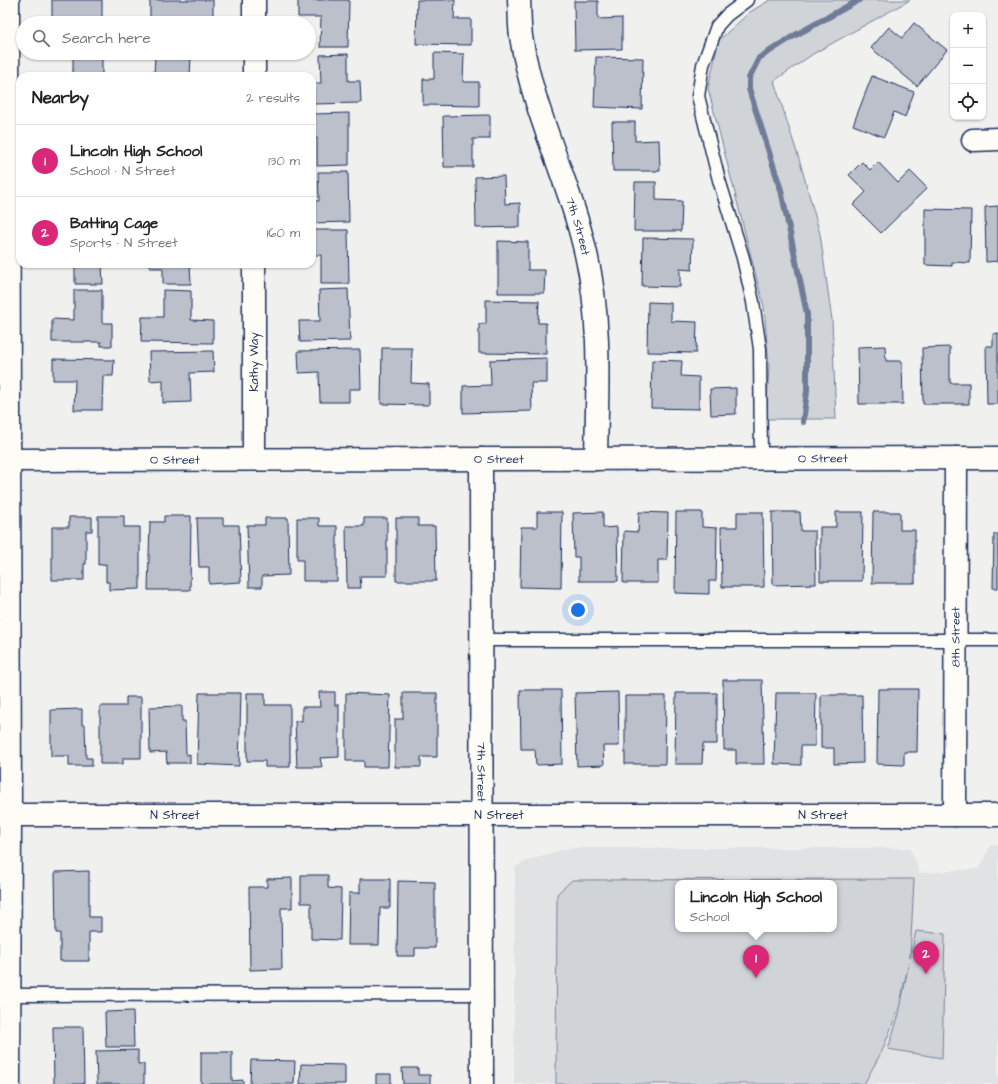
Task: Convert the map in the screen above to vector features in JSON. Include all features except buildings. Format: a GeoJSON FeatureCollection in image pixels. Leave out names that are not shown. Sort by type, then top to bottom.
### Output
{"type":"FeatureCollection","features":[{"type":"Feature","properties":{"kind":"street"},"geometry":{"type":"LineString","coordinates":[[8,0],[4,460],[4,995],[8,1084]]}},
{"type":"Feature","properties":{"kind":"street"},"geometry":{"type":"LineString","coordinates":[[254,0],[254,16]]}},
{"type":"Feature","properties":{"kind":"street","name":"7th Street"},"geometry":{"type":"LineString","coordinates":[[518,0],[522,42],[535,95],[569,193],[586,253],[595,295],[598,339],[596,459]]}},
{"type":"Feature","properties":{"kind":"street"},"geometry":{"type":"LineString","coordinates":[[254,60],[254,72]]}},
{"type":"Feature","properties":{"kind":"street"},"geometry":{"type":"LineString","coordinates":[[973,140],[998,139]]}},
{"type":"Feature","properties":{"kind":"street","name":"Kathy Way"},"geometry":{"type":"LineString","coordinates":[[254,268],[254,460]]}},
{"type":"Feature","properties":{"kind":"street","name":"8th Street"},"geometry":{"type":"LineString","coordinates":[[955,815],[956,458]]}},
{"type":"Feature","properties":{"kind":"street","name":"O Street"},"geometry":{"type":"LineString","coordinates":[[4,460],[998,458]]}},
{"type":"Feature","properties":{"kind":"street","name":"7th Street"},"geometry":{"type":"LineString","coordinates":[[481,459],[482,1084]]}},
{"type":"Feature","properties":{"kind":"street","name":"N Street"},"geometry":{"type":"LineString","coordinates":[[5,816],[998,815]]}},
{"type":"Feature","properties":{"kind":"lane"},"geometry":{"type":"LineString","coordinates":[[747,0],[727,15],[716,26],[703,65],[698,96],[719,180],[744,258],[753,302],[760,349],[761,459]]}},
{"type":"Feature","properties":{"kind":"lane"},"geometry":{"type":"LineString","coordinates":[[481,640],[998,640]]}},
{"type":"Feature","properties":{"kind":"lane"},"geometry":{"type":"LineString","coordinates":[[4,995],[482,994]]}},
{"type":"Feature","properties":{"kind":"shaded area"},"geometry":{"type":"Polygon","coordinates":[[[770,0],[910,0],[813,54],[774,81],[800,162],[820,234],[832,320],[836,419],[766,419],[769,366],[764,307],[708,88],[719,40],[750,12],[770,0]]]}},
{"type":"Feature","properties":{"kind":"shaded area"},"geometry":{"type":"Polygon","coordinates":[[[991,845],[998,845],[998,1084],[514,1084],[515,867],[529,860],[567,848],[910,848],[920,873],[978,869],[991,845]]]}},
{"type":"Feature","properties":{"kind":"shaded area"},"geometry":{"type":"Polygon","coordinates":[[[914,879],[910,958],[916,931],[945,934],[942,1058],[888,1049],[899,1014],[909,962],[899,1008],[882,1051],[864,1084],[556,1084],[557,894],[572,880],[914,879]]]}},
{"type":"Feature","properties":{"kind":"waterway"},"geometry":{"type":"LineString","coordinates":[[803,422],[807,391],[807,314],[781,190],[749,89],[749,78],[759,58],[792,37],[859,0]]}},
{"type":"Feature","properties":{"kind":"place","name":"Batting Cage"},"geometry":{"type":"Point","coordinates":[926,974]}},
{"type":"Feature","properties":{"kind":"place","name":"Lincoln High School"},"geometry":{"type":"Point","coordinates":[756,978]}}]}
